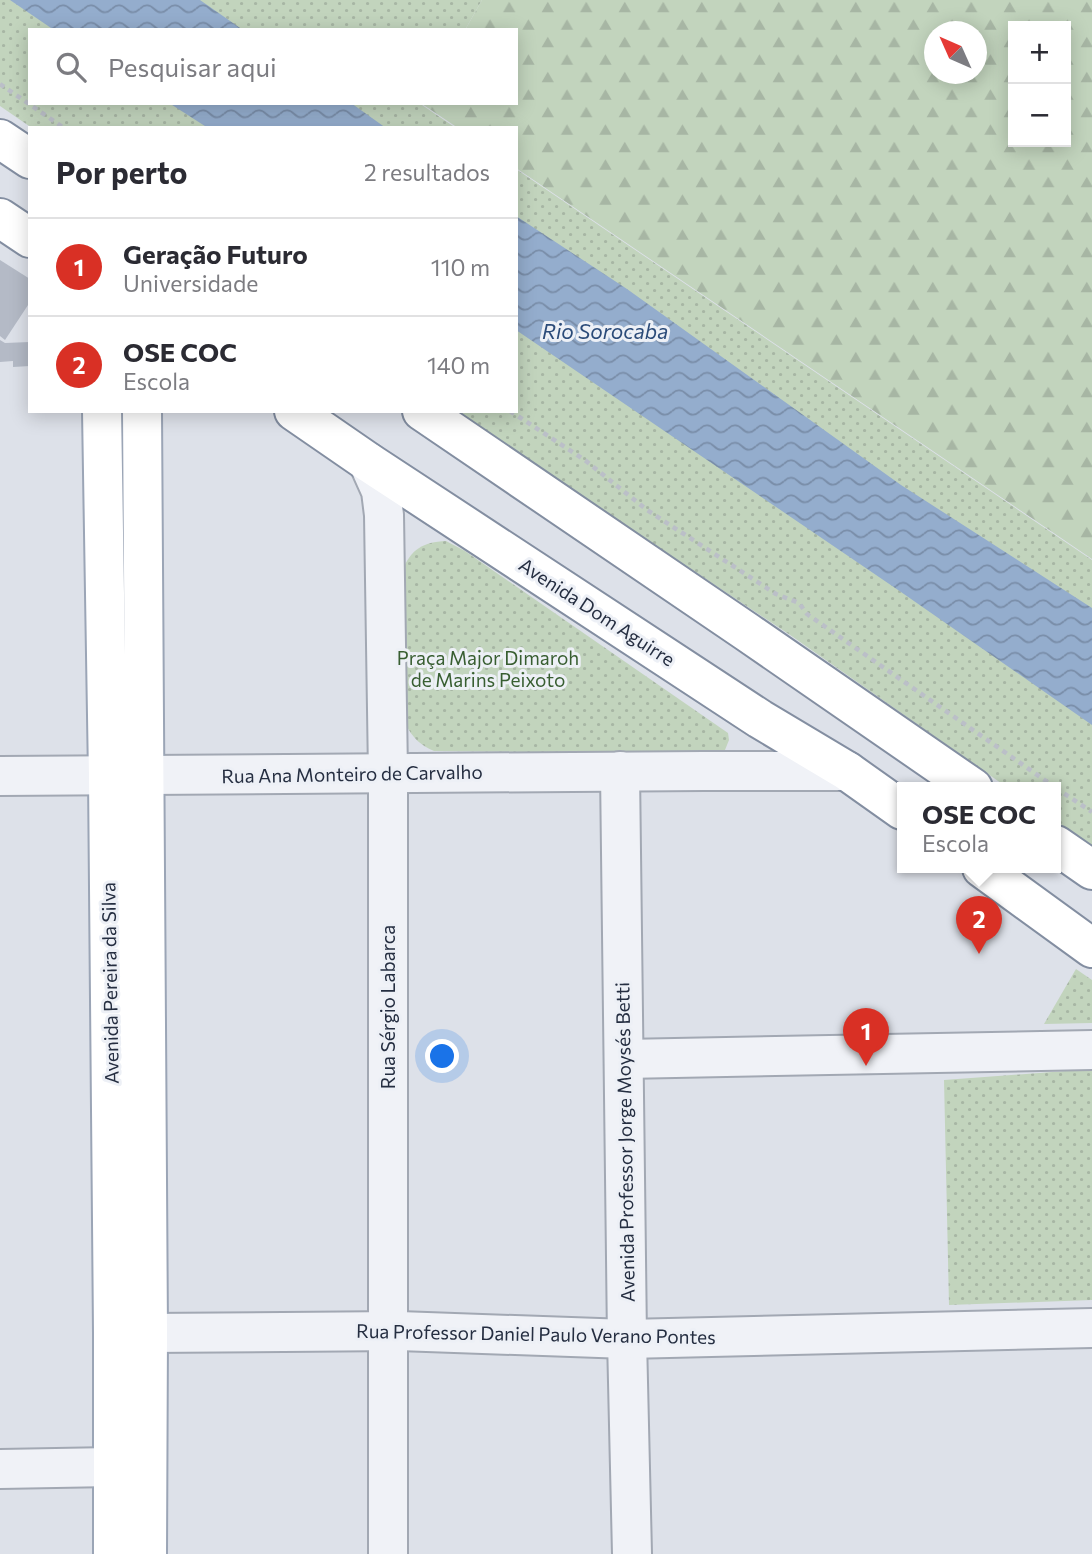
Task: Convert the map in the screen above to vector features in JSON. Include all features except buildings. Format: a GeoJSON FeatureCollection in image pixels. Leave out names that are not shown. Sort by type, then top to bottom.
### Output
{"type":"FeatureCollection","features":[{"type":"Feature","properties":{"kind":"main road"},"geometry":{"type":"LineString","coordinates":[[0,139],[28,158]]}},
{"type":"Feature","properties":{"kind":"main road"},"geometry":{"type":"LineString","coordinates":[[0,218],[28,237]]}},
{"type":"Feature","properties":{"kind":"main road","name":"Avenida Pereira da Silva"},"geometry":{"type":"LineString","coordinates":[[102,413],[126,775],[148,1333],[113,1554]]}},
{"type":"Feature","properties":{"kind":"main road","name":"Avenida Pereira da Silva"},"geometry":{"type":"LineString","coordinates":[[142,413],[126,775],[114,1333],[129,1464],[148,1554]]}},
{"type":"Feature","properties":{"kind":"main road","name":"Avenida Dom Aguirre"},"geometry":{"type":"LineString","coordinates":[[297,413],[760,719],[847,771],[897,806]]}},
{"type":"Feature","properties":{"kind":"main road"},"geometry":{"type":"LineString","coordinates":[[425,413],[964,782]]}},
{"type":"Feature","properties":{"kind":"main road"},"geometry":{"type":"LineString","coordinates":[[1061,848],[1092,870]]}},
{"type":"Feature","properties":{"kind":"main road"},"geometry":{"type":"LineString","coordinates":[[989,873],[1092,947]]}},
{"type":"Feature","properties":{"kind":"street","name":"Rua Sérgio Labarca"},"geometry":{"type":"LineString","coordinates":[[368,462],[381,491],[384,515],[388,773],[387,1554]]}},
{"type":"Feature","properties":{"kind":"street","name":"Rua Ana Monteiro de Carvalho"},"geometry":{"type":"LineString","coordinates":[[704,771],[741,755],[753,742],[760,719]]}},
{"type":"Feature","properties":{"kind":"street","name":"Avenida Professor Jorge Moysés Betti"},"geometry":{"type":"LineString","coordinates":[[620,771],[632,1554]]}},
{"type":"Feature","properties":{"kind":"street","name":"Rua Ana Monteiro de Carvalho"},"geometry":{"type":"LineString","coordinates":[[0,776],[847,771]]}},
{"type":"Feature","properties":{"kind":"street"},"geometry":{"type":"LineString","coordinates":[[625,1059],[1092,1050]]}},
{"type":"Feature","properties":{"kind":"street","name":"Rua Professor Daniel Paulo Verano Pontes"},"geometry":{"type":"LineString","coordinates":[[148,1333],[387,1331],[627,1339],[1092,1328]]}},
{"type":"Feature","properties":{"kind":"street"},"geometry":{"type":"LineString","coordinates":[[0,1469],[129,1464]]}},
{"type":"Feature","properties":{"kind":"path"},"geometry":{"type":"LineString","coordinates":[[0,84],[28,103]]}},
{"type":"Feature","properties":{"kind":"path"},"geometry":{"type":"LineString","coordinates":[[31,105],[61,126]]}},
{"type":"Feature","properties":{"kind":"path"},"geometry":{"type":"LineString","coordinates":[[513,413],[586,461],[647,510],[776,594],[799,603],[807,614],[1047,782]]}},
{"type":"Feature","properties":{"kind":"path"},"geometry":{"type":"LineString","coordinates":[[1061,791],[1092,813]]}},
{"type":"Feature","properties":{"kind":"green space"},"geometry":{"type":"Polygon","coordinates":[[[0,0],[482,0],[466,28],[28,28],[28,105],[422,105],[453,126],[29,126],[0,106],[0,0]]]}},
{"type":"Feature","properties":{"kind":"green space"},"geometry":{"type":"Polygon","coordinates":[[[482,0],[1092,0],[1092,559],[518,169],[518,126],[455,126],[424,105],[518,105],[518,28],[466,28],[482,0]]]}},
{"type":"Feature","properties":{"kind":"green space"},"geometry":{"type":"Polygon","coordinates":[[[518,170],[1092,560],[1092,847],[1061,825],[1061,782],[999,782],[793,637],[457,413],[518,413],[518,170]]]}},
{"type":"Feature","properties":{"kind":"green space","name":"Praça Major Dimaroh de Marins Peixoto"},"geometry":{"type":"Polygon","coordinates":[[[446,541],[465,551],[728,733],[729,740],[725,750],[715,754],[434,751],[421,744],[406,725],[402,571],[409,557],[419,548],[446,541]]]}},
{"type":"Feature","properties":{"kind":"green space"},"geometry":{"type":"Polygon","coordinates":[[[1076,969],[1092,980],[1092,1023],[1044,1024],[1076,969]]]}},
{"type":"Feature","properties":{"kind":"green space"},"geometry":{"type":"Polygon","coordinates":[[[1092,1069],[1092,1300],[949,1305],[944,1080],[1092,1069]]]}},
{"type":"Feature","properties":{"kind":"water"},"geometry":{"type":"Polygon","coordinates":[[[10,0],[200,0],[240,28],[51,28],[10,0]]]}},
{"type":"Feature","properties":{"kind":"water"},"geometry":{"type":"Polygon","coordinates":[[[172,105],[354,105],[383,126],[205,126],[172,105]]]}},
{"type":"Feature","properties":{"kind":"water","name":"Rio Sorocaba"},"geometry":{"type":"Polygon","coordinates":[[[518,217],[627,289],[901,485],[1092,608],[1092,725],[518,331],[518,217]]]}},
{"type":"Feature","properties":{"kind":"place","name":"OSE COC"},"geometry":{"type":"Point","coordinates":[979,954]}},
{"type":"Feature","properties":{"kind":"place","name":"Geração Futuro"},"geometry":{"type":"Point","coordinates":[866,1066]}}]}
